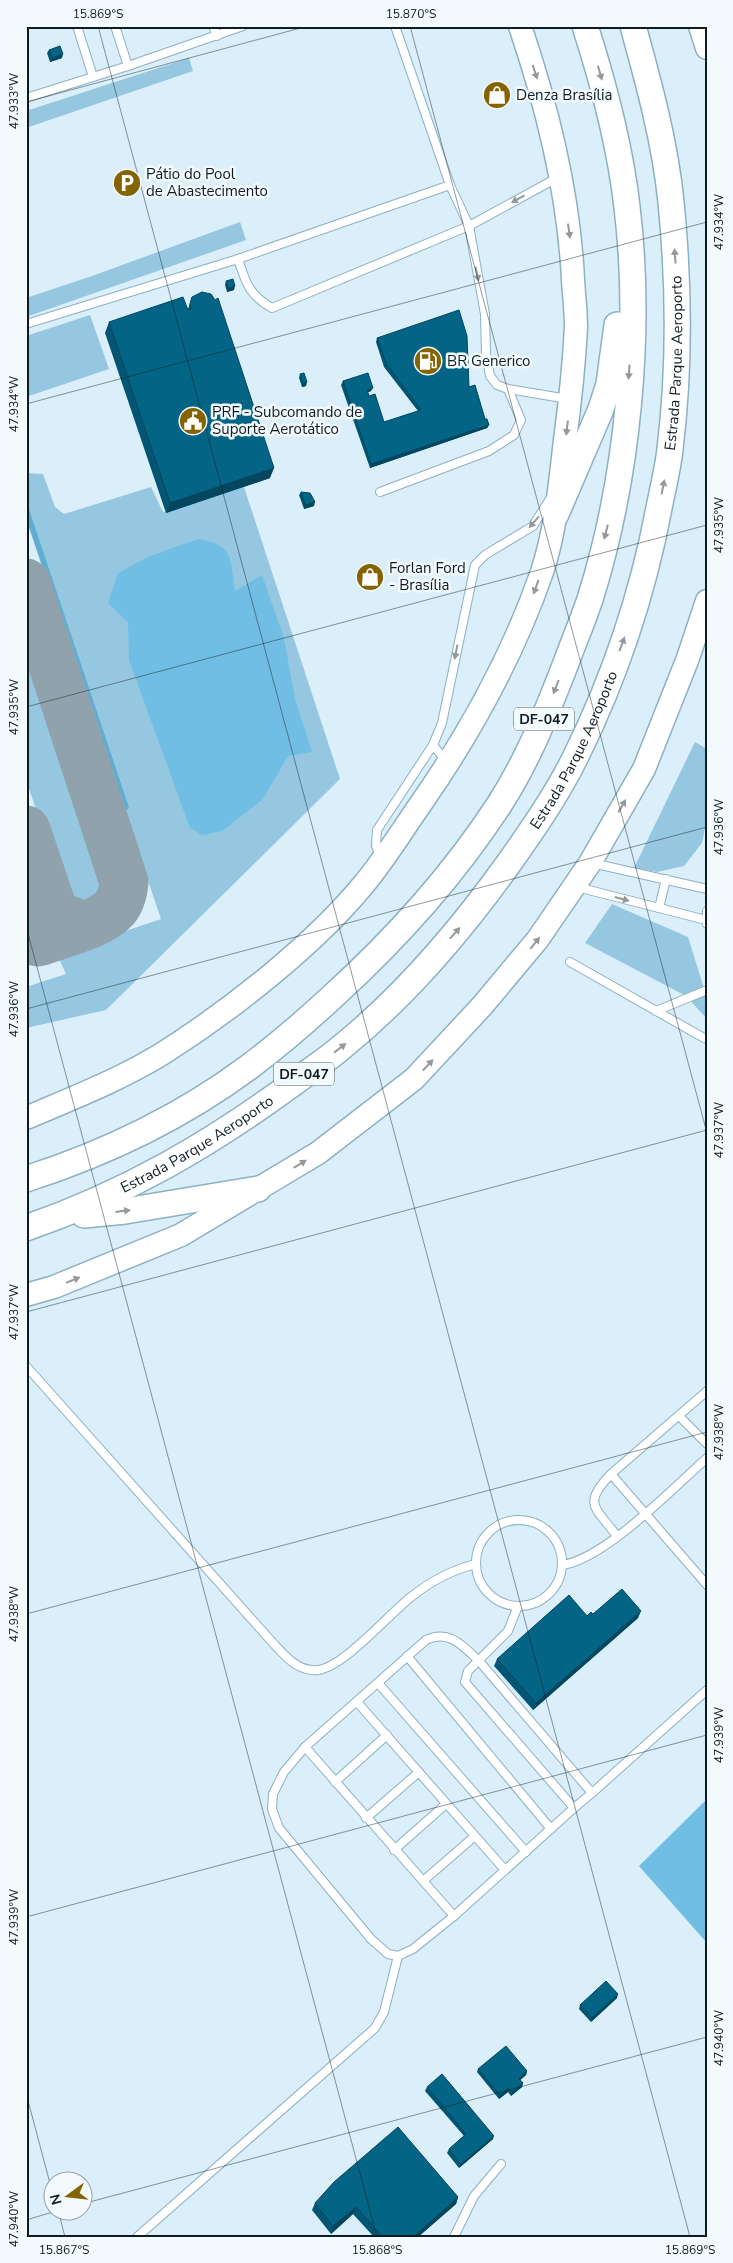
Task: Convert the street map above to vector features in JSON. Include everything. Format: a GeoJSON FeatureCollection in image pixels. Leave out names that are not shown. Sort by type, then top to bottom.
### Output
{"type":"FeatureCollection","features":[{"type":"Feature","properties":{"kind":"main road","name":"DF-047"},"geometry":{"type":"LineString","coordinates":[[26,1179],[116,1144],[181,1110],[248,1068],[336,994],[413,918],[453,872],[501,802],[539,732],[591,596],[610,517],[624,445],[634,299],[629,224],[615,134],[585,26]]}},
{"type":"Feature","properties":{"kind":"main road","name":"Estrada Parque Aeroporto"},"geometry":{"type":"LineString","coordinates":[[26,1228],[100,1201],[166,1167],[245,1118],[343,1046],[406,988],[471,916],[533,830],[576,756],[610,678],[632,617],[650,557],[670,451],[677,366],[676,271],[671,199],[657,113],[633,26]]}},
{"type":"Feature","properties":{"kind":"main road"},"geometry":{"type":"LineString","coordinates":[[649,26],[657,113]]}},
{"type":"Feature","properties":{"kind":"main road"},"geometry":{"type":"LineString","coordinates":[[556,514],[601,408],[608,384],[629,224]]}},
{"type":"Feature","properties":{"kind":"main road"},"geometry":{"type":"LineString","coordinates":[[57,1217],[125,1211],[258,1189]]}},
{"type":"Feature","properties":{"kind":"street"},"geometry":{"type":"LineString","coordinates":[[26,1118],[94,1090],[164,1053],[224,1010],[289,959],[364,884],[382,860],[449,763],[496,681],[520,630],[543,568],[556,514],[570,399],[576,325],[572,248],[561,176],[544,99],[520,26]]}},
{"type":"Feature","properties":{"kind":"street"},"geometry":{"type":"LineString","coordinates":[[700,26],[707,48]]}},
{"type":"Feature","properties":{"kind":"street"},"geometry":{"type":"LineString","coordinates":[[26,1295],[54,1288],[181,1235],[318,1153],[414,1079],[482,1006],[538,939],[575,887],[644,769],[688,658],[707,601]]}},
{"type":"Feature","properties":{"kind":"lane"},"geometry":{"type":"LineString","coordinates":[[77,26],[93,77]]}},
{"type":"Feature","properties":{"kind":"lane"},"geometry":{"type":"LineString","coordinates":[[115,26],[128,66]]}},
{"type":"Feature","properties":{"kind":"lane"},"geometry":{"type":"LineString","coordinates":[[213,26],[217,36]]}},
{"type":"Feature","properties":{"kind":"lane"},"geometry":{"type":"LineString","coordinates":[[26,98],[128,66],[243,26]]}},
{"type":"Feature","properties":{"kind":"lane"},"geometry":{"type":"LineString","coordinates":[[395,26],[450,185],[469,226],[485,314],[486,352],[490,376],[497,385],[508,390],[570,399]]}},
{"type":"Feature","properties":{"kind":"lane"},"geometry":{"type":"LineString","coordinates":[[238,259],[248,289],[259,301],[272,308],[469,226],[561,176]]}},
{"type":"Feature","properties":{"kind":"lane"},"geometry":{"type":"LineString","coordinates":[[26,324],[238,259],[450,185]]}},
{"type":"Feature","properties":{"kind":"lane"},"geometry":{"type":"LineString","coordinates":[[380,492],[488,450],[514,435],[521,420],[508,390]]}},
{"type":"Feature","properties":{"kind":"lane"},"geometry":{"type":"LineString","coordinates":[[382,860],[376,846],[377,830],[432,745],[442,723],[475,565],[485,555],[533,526],[560,482]]}},
{"type":"Feature","properties":{"kind":"lane"},"geometry":{"type":"LineString","coordinates":[[432,745],[449,763]]}},
{"type":"Feature","properties":{"kind":"lane"},"geometry":{"type":"LineString","coordinates":[[590,862],[707,889]]}},
{"type":"Feature","properties":{"kind":"lane"},"geometry":{"type":"LineString","coordinates":[[659,908],[666,879]]}},
{"type":"Feature","properties":{"kind":"lane"},"geometry":{"type":"LineString","coordinates":[[575,887],[706,922],[707,911]]}},
{"type":"Feature","properties":{"kind":"lane"},"geometry":{"type":"LineString","coordinates":[[570,962],[704,1038]]}},
{"type":"Feature","properties":{"kind":"lane"},"geometry":{"type":"LineString","coordinates":[[656,1011],[707,990]]}},
{"type":"Feature","properties":{"kind":"lane"},"geometry":{"type":"LineString","coordinates":[[26,1366],[273,1643],[291,1662],[304,1668],[317,1670],[346,1656],[411,1596],[454,1570],[476,1564]]}},
{"type":"Feature","properties":{"kind":"lane"},"geometry":{"type":"LineString","coordinates":[[617,1536],[598,1510],[593,1497],[596,1489],[707,1391]]}},
{"type":"Feature","properties":{"kind":"lane"},"geometry":{"type":"LineString","coordinates":[[679,1416],[707,1444]]}},
{"type":"Feature","properties":{"kind":"lane"},"geometry":{"type":"LineString","coordinates":[[562,1565],[584,1559],[617,1536],[707,1458]]}},
{"type":"Feature","properties":{"kind":"lane"},"geometry":{"type":"LineString","coordinates":[[611,1474],[707,1585]]}},
{"type":"Feature","properties":{"kind":"lane"},"geometry":{"type":"LineString","coordinates":[[512,1520],[527,1520],[541,1526],[553,1536],[560,1550],[562,1565],[559,1578],[553,1590],[531,1604],[518,1606],[505,1604],[494,1598],[484,1588],[478,1577],[476,1564],[478,1548],[486,1535],[497,1525],[512,1520]]}},
{"type":"Feature","properties":{"kind":"lane"},"geometry":{"type":"LineString","coordinates":[[518,1606],[508,1631],[466,1675],[465,1682],[574,1808]]}},
{"type":"Feature","properties":{"kind":"lane"},"geometry":{"type":"LineString","coordinates":[[592,1793],[479,1661],[450,1636],[441,1635],[426,1640],[305,1747],[284,1772],[273,1794],[272,1809],[278,1828],[371,1939],[388,1954],[398,1956],[413,1950],[454,1916],[574,1808],[592,1793],[707,1690]]}},
{"type":"Feature","properties":{"kind":"lane"},"geometry":{"type":"LineString","coordinates":[[407,1656],[552,1829]]}},
{"type":"Feature","properties":{"kind":"lane"},"geometry":{"type":"LineString","coordinates":[[378,1683],[526,1852]]}},
{"type":"Feature","properties":{"kind":"lane"},"geometry":{"type":"LineString","coordinates":[[357,1702],[505,1870]]}},
{"type":"Feature","properties":{"kind":"lane"},"geometry":{"type":"LineString","coordinates":[[335,1782],[386,1736]]}},
{"type":"Feature","properties":{"kind":"lane"},"geometry":{"type":"LineString","coordinates":[[305,1747],[454,1916]]}},
{"type":"Feature","properties":{"kind":"lane"},"geometry":{"type":"LineString","coordinates":[[366,1818],[418,1772]]}},
{"type":"Feature","properties":{"kind":"lane"},"geometry":{"type":"LineString","coordinates":[[394,1850],[446,1804]]}},
{"type":"Feature","properties":{"kind":"lane"},"geometry":{"type":"LineString","coordinates":[[423,1882],[475,1836]]}},
{"type":"Feature","properties":{"kind":"lane"},"geometry":{"type":"LineString","coordinates":[[137,2237],[375,2028],[384,2012],[398,1956]]}},
{"type":"Feature","properties":{"kind":"lane"},"geometry":{"type":"LineString","coordinates":[[454,2237],[474,2196],[501,2164]]}},
{"type":"Feature","properties":{"kind":"shaded area"},"geometry":{"type":"Polygon","coordinates":[[[189,58],[193,71],[26,128],[26,111],[189,58]]]}},
{"type":"Feature","properties":{"kind":"shaded area"},"geometry":{"type":"Polygon","coordinates":[[[240,222],[246,240],[26,317],[26,298],[240,222]]]}},
{"type":"Feature","properties":{"kind":"shaded area"},"geometry":{"type":"Polygon","coordinates":[[[90,315],[109,369],[26,397],[26,336],[90,315]]]}},
{"type":"Feature","properties":{"kind":"shaded area"},"geometry":{"type":"Polygon","coordinates":[[[26,473],[43,474],[55,507],[64,514],[151,487],[163,512],[244,487],[340,779],[106,1010],[26,1028],[26,987],[66,974],[57,954],[161,919],[26,519],[26,473]]]}},
{"type":"Feature","properties":{"kind":"shaded area"},"geometry":{"type":"Polygon","coordinates":[[[198,539],[219,545],[225,550],[231,562],[235,591],[262,575],[284,638],[295,699],[312,752],[288,756],[263,799],[222,831],[202,835],[190,828],[129,660],[128,622],[108,603],[118,573],[150,556],[198,539]]]}},
{"type":"Feature","properties":{"kind":"shaded area"},"geometry":{"type":"Polygon","coordinates":[[[26,614],[33,626],[109,875],[105,887],[100,894],[79,901],[68,895],[61,882],[26,780],[26,614]]]}},
{"type":"Feature","properties":{"kind":"shaded area"},"geometry":{"type":"Polygon","coordinates":[[[695,742],[707,749],[707,818],[702,843],[684,866],[657,872],[634,868],[695,742]]]}},
{"type":"Feature","properties":{"kind":"shaded area"},"geometry":{"type":"Polygon","coordinates":[[[612,904],[688,937],[707,998],[707,1019],[686,996],[585,943],[612,904]]]}},
{"type":"Feature","properties":{"kind":"shaded area"},"geometry":{"type":"Polygon","coordinates":[[[707,1799],[707,1943],[639,1866],[707,1799]]]}},
{"type":"Feature","properties":{"kind":"building"},"geometry":{"type":"Polygon","coordinates":[[[60,46],[63,54],[52,58],[49,50],[60,46]]]}},
{"type":"Feature","properties":{"kind":"building"},"geometry":{"type":"Polygon","coordinates":[[[233,279],[235,286],[228,288],[226,281],[233,279]]]}},
{"type":"Feature","properties":{"kind":"building","name":"PRF - Subcomando de Suporte Aerotático"},"geometry":{"type":"Polygon","coordinates":[[[202,292],[211,294],[215,300],[218,298],[274,468],[170,503],[109,322],[183,297],[188,310],[191,309],[192,297],[202,292]]]}},
{"type":"Feature","properties":{"kind":"building"},"geometry":{"type":"Polygon","coordinates":[[[459,310],[467,336],[469,387],[475,385],[485,419],[487,419],[489,425],[371,464],[343,381],[368,373],[373,388],[367,390],[369,396],[375,394],[384,422],[421,410],[386,363],[377,338],[459,310]]]}},
{"type":"Feature","properties":{"kind":"building"},"geometry":{"type":"Polygon","coordinates":[[[304,373],[307,382],[303,383],[300,374],[304,373]]]}},
{"type":"Feature","properties":{"kind":"building"},"geometry":{"type":"Polygon","coordinates":[[[301,492],[310,493],[315,502],[305,505],[301,492]]]}},
{"type":"Feature","properties":{"kind":"building"},"geometry":{"type":"Polygon","coordinates":[[[622,1589],[641,1611],[536,1703],[497,1659],[569,1595],[587,1616],[591,1612],[593,1614],[622,1589]]]}},
{"type":"Feature","properties":{"kind":"building"},"geometry":{"type":"Polygon","coordinates":[[[606,1981],[618,1994],[592,2018],[580,2005],[606,1981]]]}},
{"type":"Feature","properties":{"kind":"building"},"geometry":{"type":"Polygon","coordinates":[[[506,2046],[527,2071],[519,2079],[523,2083],[512,2092],[509,2088],[500,2095],[478,2069],[506,2046]]]}},
{"type":"Feature","properties":{"kind":"building"},"geometry":{"type":"Polygon","coordinates":[[[442,2074],[494,2136],[461,2164],[449,2149],[466,2134],[427,2087],[442,2074]]]}},
{"type":"Feature","properties":{"kind":"building"},"geometry":{"type":"Polygon","coordinates":[[[398,2127],[458,2197],[413,2237],[383,2237],[356,2207],[333,2226],[315,2203],[334,2182],[398,2127]]]}},
{"type":"Feature","properties":{"kind":"waterway"},"geometry":{"type":"LineString","coordinates":[[26,509],[126,807]]}},
{"type":"Feature","properties":{"kind":"taxiway"},"geometry":{"type":"LineString","coordinates":[[26,583],[124,882],[119,902],[108,914],[90,924],[38,942],[49,926],[52,907]]}},
{"type":"Feature","properties":{"kind":"taxiway"},"geometry":{"type":"LineString","coordinates":[[26,830],[52,907],[60,917],[80,924]]}},
{"type":"Feature","properties":{"kind":"place","name":"Denza Brasília"},"geometry":{"type":"Point","coordinates":[497,95]}},
{"type":"Feature","properties":{"kind":"place","name":"Pátio do Pool de Abastecimento"},"geometry":{"type":"Point","coordinates":[127,183]}},
{"type":"Feature","properties":{"kind":"place","name":"BR Generico"},"geometry":{"type":"Point","coordinates":[428,361]}},
{"type":"Feature","properties":{"kind":"place","name":"PRF - Subcomando de Suporte Aerotático"},"geometry":{"type":"Point","coordinates":[193,421]}},
{"type":"Feature","properties":{"kind":"place","name":"Forlan Ford - Brasília"},"geometry":{"type":"Point","coordinates":[370,577]}}]}
